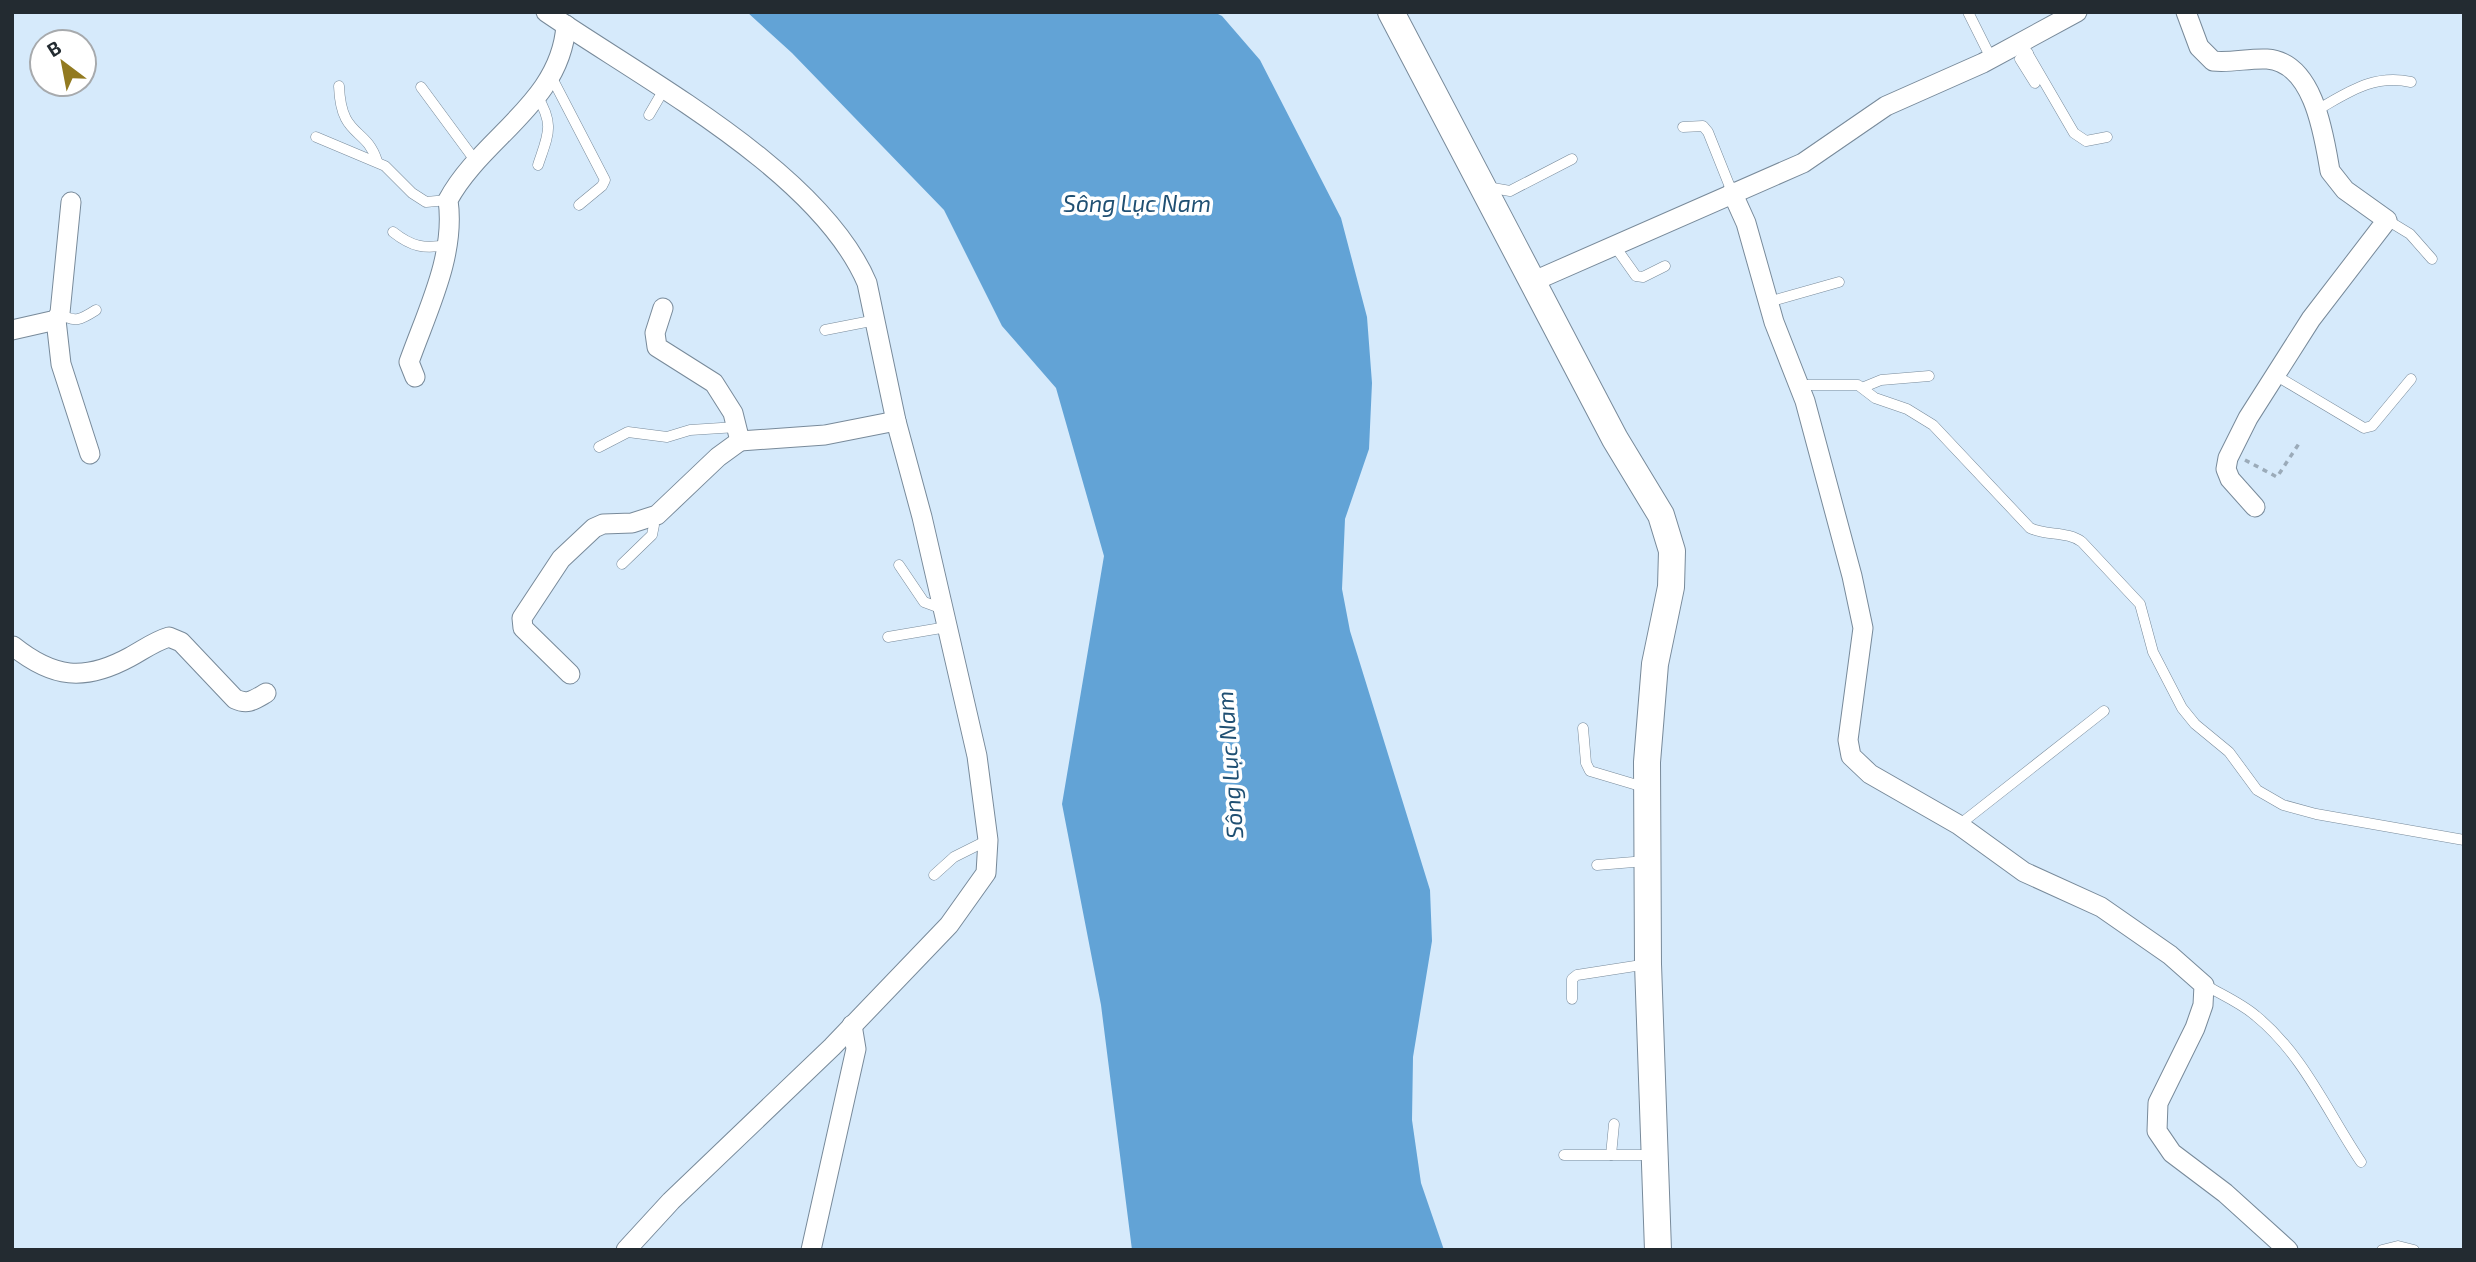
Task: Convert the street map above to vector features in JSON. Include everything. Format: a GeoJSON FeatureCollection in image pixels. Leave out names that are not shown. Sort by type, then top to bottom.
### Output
{"type":"FeatureCollection","features":[{"type":"Feature","properties":{"kind":"street"},"geometry":{"type":"LineString","coordinates":[[546,12],[743,144],[795,187],[848,247],[867,283],[876,320],[896,421],[976,756],[988,840],[986,873],[949,925],[852,1025],[671,1201],[626,1250]]}},
{"type":"Feature","properties":{"kind":"street"},"geometry":{"type":"LineString","coordinates":[[1391,12],[1615,439],[1661,515],[1672,551],[1671,587],[1655,664],[1647,789],[1648,964],[1658,1250]]}},
{"type":"Feature","properties":{"kind":"street"},"geometry":{"type":"LineString","coordinates":[[1534,281],[1802,163],[1886,106],[1991,58],[2024,47],[2077,12]]}},
{"type":"Feature","properties":{"kind":"street"},"geometry":{"type":"LineString","coordinates":[[2186,12],[2205,57],[2213,61],[2233,63],[2267,59],[2278,62],[2308,89],[2316,110],[2330,172],[2335,181],[2387,220],[2326,296],[2248,418],[2232,452],[2226,469],[2230,479],[2255,507]]}},
{"type":"Feature","properties":{"kind":"street"},"geometry":{"type":"LineString","coordinates":[[415,377],[409,362],[444,263],[450,226],[448,200],[552,78],[565,40],[566,26]]}},
{"type":"Feature","properties":{"kind":"street"},"geometry":{"type":"LineString","coordinates":[[1732,192],[1746,223],[1768,302],[1799,385],[1829,487],[1863,628],[1848,749],[1857,764],[1870,774],[1959,825],[2024,872],[2085,899],[2122,920],[2204,985],[2203,1005],[2195,1028],[2158,1103],[2157,1131],[2172,1153],[2225,1193],[2288,1250]]}},
{"type":"Feature","properties":{"kind":"street"},"geometry":{"type":"LineString","coordinates":[[71,202],[58,317],[61,364],[90,454]]}},
{"type":"Feature","properties":{"kind":"street"},"geometry":{"type":"LineString","coordinates":[[663,307],[654,333],[657,346],[714,383],[733,413],[738,434]]}},
{"type":"Feature","properties":{"kind":"street"},"geometry":{"type":"LineString","coordinates":[[12,330],[58,317]]}},
{"type":"Feature","properties":{"kind":"street"},"geometry":{"type":"LineString","coordinates":[[570,674],[523,628],[526,608],[561,559],[594,528],[603,524],[649,519],[738,434],[825,435],[896,421]]}},
{"type":"Feature","properties":{"kind":"street"},"geometry":{"type":"LineString","coordinates":[[13,646],[35,663],[70,674],[95,672],[169,637],[181,642],[235,699],[244,703],[252,702],[266,692]]}},
{"type":"Feature","properties":{"kind":"street"},"geometry":{"type":"LineString","coordinates":[[811,1250],[856,1049],[852,1025]]}},
{"type":"Feature","properties":{"kind":"lane"},"geometry":{"type":"LineString","coordinates":[[1968,12],[1991,58]]}},
{"type":"Feature","properties":{"kind":"lane"},"geometry":{"type":"LineString","coordinates":[[2024,47],[2020,59],[2035,83]]}},
{"type":"Feature","properties":{"kind":"lane"},"geometry":{"type":"LineString","coordinates":[[2024,47],[2074,133],[2086,141],[2107,137]]}},
{"type":"Feature","properties":{"kind":"lane"},"geometry":{"type":"LineString","coordinates":[[552,78],[605,180],[602,186],[579,205]]}},
{"type":"Feature","properties":{"kind":"lane"},"geometry":{"type":"LineString","coordinates":[[2316,110],[2369,82],[2392,78],[2411,82]]}},
{"type":"Feature","properties":{"kind":"lane"},"geometry":{"type":"LineString","coordinates":[[339,86],[340,109],[344,120],[372,148],[377,161]]}},
{"type":"Feature","properties":{"kind":"lane"},"geometry":{"type":"LineString","coordinates":[[421,88],[477,164]]}},
{"type":"Feature","properties":{"kind":"lane"},"geometry":{"type":"LineString","coordinates":[[649,115],[663,91]]}},
{"type":"Feature","properties":{"kind":"lane"},"geometry":{"type":"LineString","coordinates":[[537,95],[550,120],[538,165]]}},
{"type":"Feature","properties":{"kind":"lane"},"geometry":{"type":"LineString","coordinates":[[1683,127],[1703,126],[1708,132],[1732,192]]}},
{"type":"Feature","properties":{"kind":"lane"},"geometry":{"type":"LineString","coordinates":[[316,137],[377,161],[426,202],[448,200]]}},
{"type":"Feature","properties":{"kind":"lane"},"geometry":{"type":"LineString","coordinates":[[1483,186],[1510,191],[1572,159]]}},
{"type":"Feature","properties":{"kind":"lane"},"geometry":{"type":"LineString","coordinates":[[2387,220],[2410,234],[2432,259]]}},
{"type":"Feature","properties":{"kind":"lane"},"geometry":{"type":"LineString","coordinates":[[393,232],[408,244],[418,247],[447,245]]}},
{"type":"Feature","properties":{"kind":"lane"},"geometry":{"type":"LineString","coordinates":[[1614,244],[1636,276],[1643,277],[1665,266]]}},
{"type":"Feature","properties":{"kind":"lane"},"geometry":{"type":"LineString","coordinates":[[1768,302],[1839,282]]}},
{"type":"Feature","properties":{"kind":"lane"},"geometry":{"type":"LineString","coordinates":[[58,317],[72,320],[96,310]]}},
{"type":"Feature","properties":{"kind":"lane"},"geometry":{"type":"LineString","coordinates":[[825,330],[876,320]]}},
{"type":"Feature","properties":{"kind":"lane"},"geometry":{"type":"LineString","coordinates":[[2276,375],[2364,428],[2372,426],[2410,379]]}},
{"type":"Feature","properties":{"kind":"lane"},"geometry":{"type":"LineString","coordinates":[[1799,385],[1864,387],[1881,380],[1929,376]]}},
{"type":"Feature","properties":{"kind":"lane"},"geometry":{"type":"LineString","coordinates":[[1864,387],[1875,398],[1907,409],[1933,425],[2030,528],[2041,533],[2077,538],[2091,551],[2145,611],[2153,652],[2182,708],[2194,724],[2229,752],[2258,790],[2283,805],[2316,814],[2464,840]]}},
{"type":"Feature","properties":{"kind":"lane"},"geometry":{"type":"LineString","coordinates":[[599,447],[628,432],[667,437],[690,430],[738,434]]}},
{"type":"Feature","properties":{"kind":"lane"},"geometry":{"type":"LineString","coordinates":[[622,564],[652,535],[654,525],[649,519]]}},
{"type":"Feature","properties":{"kind":"lane"},"geometry":{"type":"LineString","coordinates":[[899,565],[924,602],[945,618]]}},
{"type":"Feature","properties":{"kind":"lane"},"geometry":{"type":"LineString","coordinates":[[888,637],[945,618]]}},
{"type":"Feature","properties":{"kind":"lane"},"geometry":{"type":"LineString","coordinates":[[1959,825],[2104,710]]}},
{"type":"Feature","properties":{"kind":"lane"},"geometry":{"type":"LineString","coordinates":[[1583,728],[1586,763],[1590,771],[1647,789]]}},
{"type":"Feature","properties":{"kind":"lane"},"geometry":{"type":"LineString","coordinates":[[934,875],[954,857],[988,840]]}},
{"type":"Feature","properties":{"kind":"lane"},"geometry":{"type":"LineString","coordinates":[[1597,865],[1648,861]]}},
{"type":"Feature","properties":{"kind":"lane"},"geometry":{"type":"LineString","coordinates":[[1573,999],[1572,979],[1577,975],[1648,964]]}},
{"type":"Feature","properties":{"kind":"lane"},"geometry":{"type":"LineString","coordinates":[[2204,985],[2254,1014],[2274,1032],[2306,1071],[2328,1113],[2361,1162]]}},
{"type":"Feature","properties":{"kind":"lane"},"geometry":{"type":"LineString","coordinates":[[1611,1155],[1614,1124]]}},
{"type":"Feature","properties":{"kind":"lane"},"geometry":{"type":"LineString","coordinates":[[1564,1155],[1655,1155]]}},
{"type":"Feature","properties":{"kind":"lane"},"geometry":{"type":"LineString","coordinates":[[2382,1250],[2398,1247],[2414,1250]]}},
{"type":"Feature","properties":{"kind":"path"},"geometry":{"type":"LineString","coordinates":[[2232,452],[2277,477],[2300,442]]}},
{"type":"Feature","properties":{"kind":"water","name":"Sông Lục Nam"},"geometry":{"type":"Polygon","coordinates":[[[747,12],[1214,12],[1222,16],[1260,60],[1341,218],[1367,317],[1372,383],[1369,449],[1345,519],[1342,589],[1350,631],[1430,890],[1432,941],[1413,1057],[1412,1120],[1421,1183],[1444,1250],[1132,1250],[1101,1005],[1062,804],[1104,556],[1056,388],[1002,326],[944,210],[792,53],[747,12]]]}}]}
